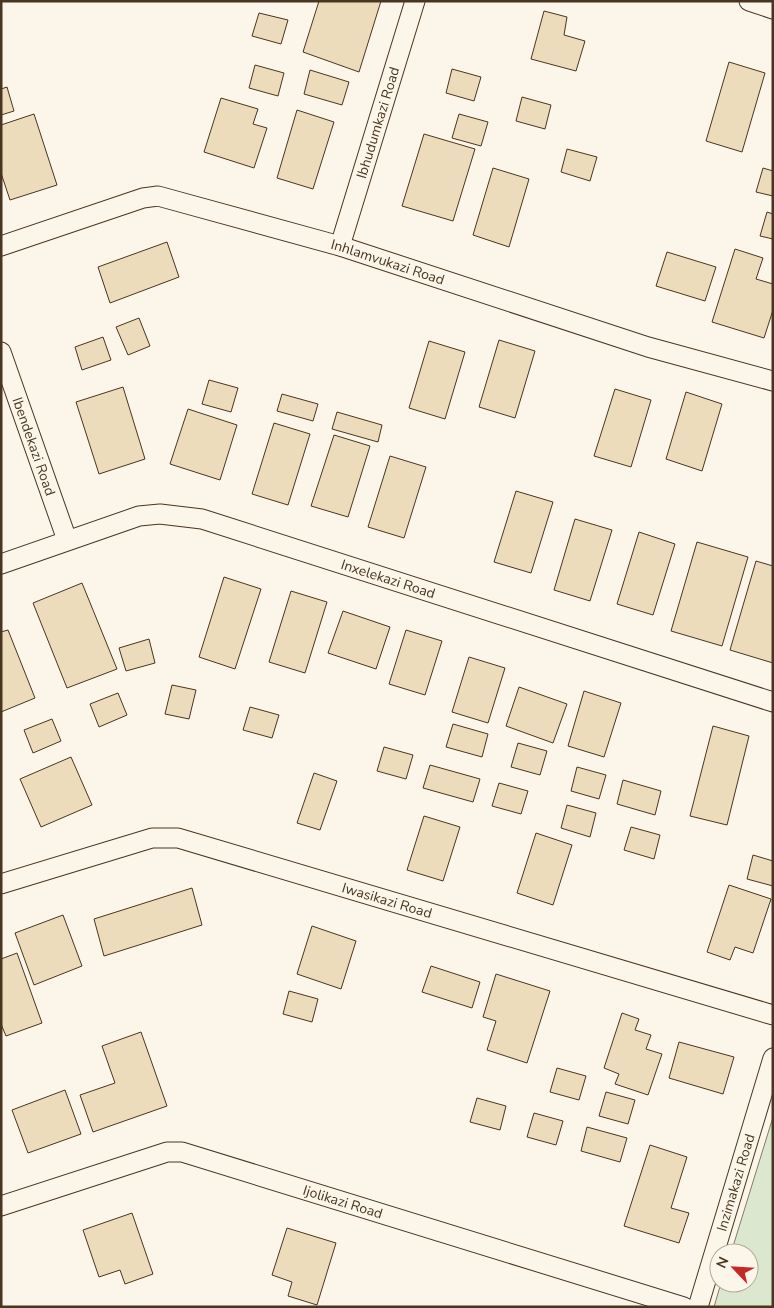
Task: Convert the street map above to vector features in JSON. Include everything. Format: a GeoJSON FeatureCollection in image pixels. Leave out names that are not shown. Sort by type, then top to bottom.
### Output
{"type":"FeatureCollection","features":[{"type":"Feature","properties":{"kind":"street","name":"Ibhudumkazi Road"},"geometry":{"type":"LineString","coordinates":[[340,246],[415,1]]}},
{"type":"Feature","properties":{"kind":"street"},"geometry":{"type":"LineString","coordinates":[[749,1],[773,9]]}},
{"type":"Feature","properties":{"kind":"street","name":"Inhlamvukazi Road"},"geometry":{"type":"LineString","coordinates":[[1,246],[150,196],[158,196],[340,246],[648,347],[773,381]]}},
{"type":"Feature","properties":{"kind":"street","name":"Ibendekazi Road"},"geometry":{"type":"LineString","coordinates":[[1,352],[67,540]]}},
{"type":"Feature","properties":{"kind":"street","name":"Inxelekazi Road"},"geometry":{"type":"LineString","coordinates":[[1,564],[138,516],[160,514],[202,519],[773,702]]}},
{"type":"Feature","properties":{"kind":"street","name":"Iwasikazi Road"},"geometry":{"type":"LineString","coordinates":[[3,879],[152,838],[178,838],[773,1015]]}},
{"type":"Feature","properties":{"kind":"street","name":"Inzimakazi Road"},"geometry":{"type":"LineString","coordinates":[[698,1307],[773,1058]]}},
{"type":"Feature","properties":{"kind":"street","name":"Ijolikazi Road"},"geometry":{"type":"LineString","coordinates":[[1,1206],[167,1152],[182,1152],[684,1307]]}},
{"type":"Feature","properties":{"kind":"green space"},"geometry":{"type":"Polygon","coordinates":[[[773,1117],[773,1307],[714,1307],[718,1293],[759,1293],[759,1243],[734,1243],[773,1117]]]}},
{"type":"Feature","properties":{"kind":"building"},"geometry":{"type":"Polygon","coordinates":[[[319,1],[381,1],[359,72],[303,52],[319,1]]]}},
{"type":"Feature","properties":{"kind":"building"},"geometry":{"type":"Polygon","coordinates":[[[544,11],[567,17],[564,35],[585,41],[576,71],[531,59],[544,11]]]}},
{"type":"Feature","properties":{"kind":"building"},"geometry":{"type":"Polygon","coordinates":[[[259,13],[288,20],[281,44],[252,36],[259,13]]]}},
{"type":"Feature","properties":{"kind":"building"},"geometry":{"type":"Polygon","coordinates":[[[729,62],[765,73],[742,152],[706,141],[729,62]]]}},
{"type":"Feature","properties":{"kind":"building"},"geometry":{"type":"Polygon","coordinates":[[[255,65],[284,73],[278,96],[249,88],[255,65]]]}},
{"type":"Feature","properties":{"kind":"building"},"geometry":{"type":"Polygon","coordinates":[[[452,69],[481,77],[474,101],[446,93],[452,69]]]}},
{"type":"Feature","properties":{"kind":"building"},"geometry":{"type":"Polygon","coordinates":[[[310,70],[349,82],[342,105],[304,94],[310,70]]]}},
{"type":"Feature","properties":{"kind":"building"},"geometry":{"type":"Polygon","coordinates":[[[7,87],[14,111],[1,115],[1,89],[7,87]]]}},
{"type":"Feature","properties":{"kind":"building"},"geometry":{"type":"Polygon","coordinates":[[[522,97],[551,105],[545,129],[516,121],[522,97]]]}},
{"type":"Feature","properties":{"kind":"building"},"geometry":{"type":"Polygon","coordinates":[[[221,98],[258,109],[253,124],[267,128],[254,168],[204,152],[221,98]]]}},
{"type":"Feature","properties":{"kind":"building"},"geometry":{"type":"Polygon","coordinates":[[[297,110],[334,122],[313,189],[277,178],[297,110]]]}},
{"type":"Feature","properties":{"kind":"building"},"geometry":{"type":"Polygon","coordinates":[[[34,114],[57,185],[10,200],[1,173],[1,125],[34,114]]]}},
{"type":"Feature","properties":{"kind":"building"},"geometry":{"type":"Polygon","coordinates":[[[459,114],[488,122],[481,146],[452,138],[459,114]]]}},
{"type":"Feature","properties":{"kind":"building"},"geometry":{"type":"Polygon","coordinates":[[[424,134],[475,149],[453,221],[402,206],[424,134]]]}},
{"type":"Feature","properties":{"kind":"building"},"geometry":{"type":"Polygon","coordinates":[[[567,149],[597,157],[590,181],[561,172],[567,149]]]}},
{"type":"Feature","properties":{"kind":"building"},"geometry":{"type":"Polygon","coordinates":[[[493,168],[529,179],[509,247],[473,235],[493,168]]]}},
{"type":"Feature","properties":{"kind":"building"},"geometry":{"type":"Polygon","coordinates":[[[763,168],[773,171],[773,196],[756,192],[763,168]]]}},
{"type":"Feature","properties":{"kind":"building"},"geometry":{"type":"Polygon","coordinates":[[[767,212],[773,214],[773,239],[760,236],[767,212]]]}},
{"type":"Feature","properties":{"kind":"building"},"geometry":{"type":"Polygon","coordinates":[[[167,242],[179,277],[110,303],[98,267],[167,242]]]}},
{"type":"Feature","properties":{"kind":"building"},"geometry":{"type":"Polygon","coordinates":[[[735,249],[763,258],[756,279],[773,284],[773,310],[764,338],[712,322],[735,249]]]}},
{"type":"Feature","properties":{"kind":"building"},"geometry":{"type":"Polygon","coordinates":[[[667,252],[716,267],[705,301],[656,286],[667,252]]]}},
{"type":"Feature","properties":{"kind":"building"},"geometry":{"type":"Polygon","coordinates":[[[139,318],[150,346],[128,355],[116,327],[139,318]]]}},
{"type":"Feature","properties":{"kind":"building"},"geometry":{"type":"Polygon","coordinates":[[[103,337],[111,360],[82,370],[75,347],[103,337]]]}},
{"type":"Feature","properties":{"kind":"building"},"geometry":{"type":"Polygon","coordinates":[[[499,340],[535,351],[515,418],[479,407],[499,340]]]}},
{"type":"Feature","properties":{"kind":"building"},"geometry":{"type":"Polygon","coordinates":[[[429,341],[465,352],[445,419],[409,408],[429,341]]]}},
{"type":"Feature","properties":{"kind":"building"},"geometry":{"type":"Polygon","coordinates":[[[209,380],[238,388],[231,412],[202,404],[209,380]]]}},
{"type":"Feature","properties":{"kind":"building"},"geometry":{"type":"Polygon","coordinates":[[[123,387],[145,459],[99,474],[76,402],[123,387]]]}},
{"type":"Feature","properties":{"kind":"building"},"geometry":{"type":"Polygon","coordinates":[[[615,389],[651,400],[631,467],[594,456],[615,389]]]}},
{"type":"Feature","properties":{"kind":"building"},"geometry":{"type":"Polygon","coordinates":[[[686,392],[722,404],[702,471],[666,459],[686,392]]]}},
{"type":"Feature","properties":{"kind":"building"},"geometry":{"type":"Polygon","coordinates":[[[282,394],[318,404],[313,421],[277,411],[282,394]]]}},
{"type":"Feature","properties":{"kind":"building"},"geometry":{"type":"Polygon","coordinates":[[[188,409],[237,425],[220,480],[170,464],[188,409]]]}},
{"type":"Feature","properties":{"kind":"building"},"geometry":{"type":"Polygon","coordinates":[[[337,412],[382,425],[378,442],[332,429],[337,412]]]}},
{"type":"Feature","properties":{"kind":"building"},"geometry":{"type":"Polygon","coordinates":[[[274,423],[310,434],[288,505],[252,494],[274,423]]]}},
{"type":"Feature","properties":{"kind":"building"},"geometry":{"type":"Polygon","coordinates":[[[334,435],[370,446],[348,517],[311,506],[334,435]]]}},
{"type":"Feature","properties":{"kind":"building"},"geometry":{"type":"Polygon","coordinates":[[[390,456],[426,467],[404,538],[368,527],[390,456]]]}},
{"type":"Feature","properties":{"kind":"building"},"geometry":{"type":"Polygon","coordinates":[[[516,491],[553,502],[531,573],[494,562],[516,491]]]}},
{"type":"Feature","properties":{"kind":"building"},"geometry":{"type":"Polygon","coordinates":[[[575,519],[612,530],[590,601],[554,590],[575,519]]]}},
{"type":"Feature","properties":{"kind":"building"},"geometry":{"type":"Polygon","coordinates":[[[639,532],[675,544],[653,615],[617,604],[639,532]]]}},
{"type":"Feature","properties":{"kind":"building"},"geometry":{"type":"Polygon","coordinates":[[[697,542],[748,557],[722,646],[671,631],[697,542]]]}},
{"type":"Feature","properties":{"kind":"building"},"geometry":{"type":"Polygon","coordinates":[[[756,561],[773,566],[773,663],[730,650],[756,561]]]}},
{"type":"Feature","properties":{"kind":"building"},"geometry":{"type":"Polygon","coordinates":[[[224,577],[261,589],[235,669],[199,657],[224,577]]]}},
{"type":"Feature","properties":{"kind":"building"},"geometry":{"type":"Polygon","coordinates":[[[82,583],[117,669],[67,688],[33,603],[82,583]]]}},
{"type":"Feature","properties":{"kind":"building"},"geometry":{"type":"Polygon","coordinates":[[[291,591],[327,602],[305,673],[269,662],[291,591]]]}},
{"type":"Feature","properties":{"kind":"building"},"geometry":{"type":"Polygon","coordinates":[[[343,611],[390,627],[376,669],[328,653],[343,611]]]}},
{"type":"Feature","properties":{"kind":"building"},"geometry":{"type":"Polygon","coordinates":[[[8,630],[35,698],[1,712],[1,632],[8,630]]]}},
{"type":"Feature","properties":{"kind":"building"},"geometry":{"type":"Polygon","coordinates":[[[406,630],[442,641],[425,695],[389,684],[406,630]]]}},
{"type":"Feature","properties":{"kind":"building"},"geometry":{"type":"Polygon","coordinates":[[[149,639],[155,663],[126,671],[119,648],[149,639]]]}},
{"type":"Feature","properties":{"kind":"building"},"geometry":{"type":"Polygon","coordinates":[[[469,657],[505,668],[488,723],[452,712],[469,657]]]}},
{"type":"Feature","properties":{"kind":"building"},"geometry":{"type":"Polygon","coordinates":[[[172,685],[196,690],[189,719],[165,714],[172,685]]]}},
{"type":"Feature","properties":{"kind":"building"},"geometry":{"type":"Polygon","coordinates":[[[519,687],[567,704],[553,743],[506,726],[519,687]]]}},
{"type":"Feature","properties":{"kind":"building"},"geometry":{"type":"Polygon","coordinates":[[[584,691],[621,703],[604,757],[568,746],[584,691]]]}},
{"type":"Feature","properties":{"kind":"building"},"geometry":{"type":"Polygon","coordinates":[[[118,693],[127,715],[99,727],[90,704],[118,693]]]}},
{"type":"Feature","properties":{"kind":"building"},"geometry":{"type":"Polygon","coordinates":[[[250,707],[279,715],[272,738],[243,730],[250,707]]]}},
{"type":"Feature","properties":{"kind":"building"},"geometry":{"type":"Polygon","coordinates":[[[52,719],[61,741],[33,753],[24,730],[52,719]]]}},
{"type":"Feature","properties":{"kind":"building"},"geometry":{"type":"Polygon","coordinates":[[[453,724],[488,734],[482,757],[446,747],[453,724]]]}},
{"type":"Feature","properties":{"kind":"building"},"geometry":{"type":"Polygon","coordinates":[[[713,726],[749,736],[727,825],[690,816],[713,726]]]}},
{"type":"Feature","properties":{"kind":"building"},"geometry":{"type":"Polygon","coordinates":[[[518,743],[547,751],[540,775],[511,767],[518,743]]]}},
{"type":"Feature","properties":{"kind":"building"},"geometry":{"type":"Polygon","coordinates":[[[384,747],[413,755],[406,779],[377,771],[384,747]]]}},
{"type":"Feature","properties":{"kind":"building"},"geometry":{"type":"Polygon","coordinates":[[[71,757],[92,805],[41,827],[20,779],[71,757]]]}},
{"type":"Feature","properties":{"kind":"building"},"geometry":{"type":"Polygon","coordinates":[[[430,765],[480,779],[473,802],[423,788],[430,765]]]}},
{"type":"Feature","properties":{"kind":"building"},"geometry":{"type":"Polygon","coordinates":[[[577,767],[606,775],[599,799],[571,791],[577,767]]]}},
{"type":"Feature","properties":{"kind":"building"},"geometry":{"type":"Polygon","coordinates":[[[314,773],[337,781],[320,830],[297,823],[314,773]]]}},
{"type":"Feature","properties":{"kind":"building"},"geometry":{"type":"Polygon","coordinates":[[[623,780],[661,791],[655,815],[617,804],[623,780]]]}},
{"type":"Feature","properties":{"kind":"building"},"geometry":{"type":"Polygon","coordinates":[[[499,783],[528,791],[521,814],[492,806],[499,783]]]}},
{"type":"Feature","properties":{"kind":"building"},"geometry":{"type":"Polygon","coordinates":[[[567,805],[596,813],[590,837],[561,828],[567,805]]]}},
{"type":"Feature","properties":{"kind":"building"},"geometry":{"type":"Polygon","coordinates":[[[424,816],[460,827],[443,881],[407,870],[424,816]]]}},
{"type":"Feature","properties":{"kind":"building"},"geometry":{"type":"Polygon","coordinates":[[[631,827],[660,835],[654,859],[624,850],[631,827]]]}},
{"type":"Feature","properties":{"kind":"building"},"geometry":{"type":"Polygon","coordinates":[[[536,833],[572,845],[553,905],[517,893],[536,833]]]}},
{"type":"Feature","properties":{"kind":"building"},"geometry":{"type":"Polygon","coordinates":[[[753,855],[773,861],[773,886],[747,879],[753,855]]]}},
{"type":"Feature","properties":{"kind":"building"},"geometry":{"type":"Polygon","coordinates":[[[729,885],[771,899],[753,953],[735,947],[730,960],[707,952],[729,885]]]}},
{"type":"Feature","properties":{"kind":"building"},"geometry":{"type":"Polygon","coordinates":[[[192,888],[202,925],[104,956],[94,919],[192,888]]]}},
{"type":"Feature","properties":{"kind":"building"},"geometry":{"type":"Polygon","coordinates":[[[63,915],[82,966],[34,985],[15,933],[63,915]]]}},
{"type":"Feature","properties":{"kind":"building"},"geometry":{"type":"Polygon","coordinates":[[[312,926],[356,941],[341,989],[297,974],[312,926]]]}},
{"type":"Feature","properties":{"kind":"building"},"geometry":{"type":"Polygon","coordinates":[[[17,953],[42,1023],[6,1036],[1,1024],[1,959],[17,953]]]}},
{"type":"Feature","properties":{"kind":"building"},"geometry":{"type":"Polygon","coordinates":[[[431,966],[480,982],[472,1008],[422,992],[431,966]]]}},
{"type":"Feature","properties":{"kind":"building"},"geometry":{"type":"Polygon","coordinates":[[[496,974],[550,991],[527,1063],[487,1050],[496,1021],[483,1017],[496,974]]]}},
{"type":"Feature","properties":{"kind":"building"},"geometry":{"type":"Polygon","coordinates":[[[289,991],[318,999],[312,1022],[283,1014],[289,991]]]}},
{"type":"Feature","properties":{"kind":"building"},"geometry":{"type":"Polygon","coordinates":[[[622,1013],[639,1019],[635,1030],[651,1035],[646,1049],[662,1054],[648,1095],[615,1084],[619,1074],[604,1068],[622,1013]]]}},
{"type":"Feature","properties":{"kind":"building"},"geometry":{"type":"Polygon","coordinates":[[[141,1032],[167,1106],[93,1132],[80,1095],[115,1083],[102,1046],[141,1032]]]}},
{"type":"Feature","properties":{"kind":"building"},"geometry":{"type":"Polygon","coordinates":[[[679,1042],[734,1057],[723,1094],[669,1078],[679,1042]]]}},
{"type":"Feature","properties":{"kind":"building"},"geometry":{"type":"Polygon","coordinates":[[[557,1068],[586,1076],[579,1100],[550,1092],[557,1068]]]}},
{"type":"Feature","properties":{"kind":"building"},"geometry":{"type":"Polygon","coordinates":[[[65,1090],[81,1134],[28,1153],[12,1110],[65,1090]]]}},
{"type":"Feature","properties":{"kind":"building"},"geometry":{"type":"Polygon","coordinates":[[[606,1092],[635,1100],[628,1124],[599,1116],[606,1092]]]}},
{"type":"Feature","properties":{"kind":"building"},"geometry":{"type":"Polygon","coordinates":[[[477,1098],[506,1106],[500,1130],[470,1122],[477,1098]]]}},
{"type":"Feature","properties":{"kind":"building"},"geometry":{"type":"Polygon","coordinates":[[[534,1113],[563,1121],[556,1145],[527,1137],[534,1113]]]}},
{"type":"Feature","properties":{"kind":"building"},"geometry":{"type":"Polygon","coordinates":[[[587,1127],[627,1138],[620,1162],[581,1151],[587,1127]]]}},
{"type":"Feature","properties":{"kind":"building"},"geometry":{"type":"Polygon","coordinates":[[[650,1145],[687,1157],[671,1208],[689,1213],[679,1243],[624,1226],[650,1145]]]}},
{"type":"Feature","properties":{"kind":"building"},"geometry":{"type":"Polygon","coordinates":[[[132,1213],[153,1274],[125,1284],[120,1270],[99,1277],[83,1230],[132,1213]]]}},
{"type":"Feature","properties":{"kind":"building"},"geometry":{"type":"Polygon","coordinates":[[[287,1228],[336,1243],[317,1305],[288,1296],[292,1282],[272,1275],[287,1228]]]}}]}
